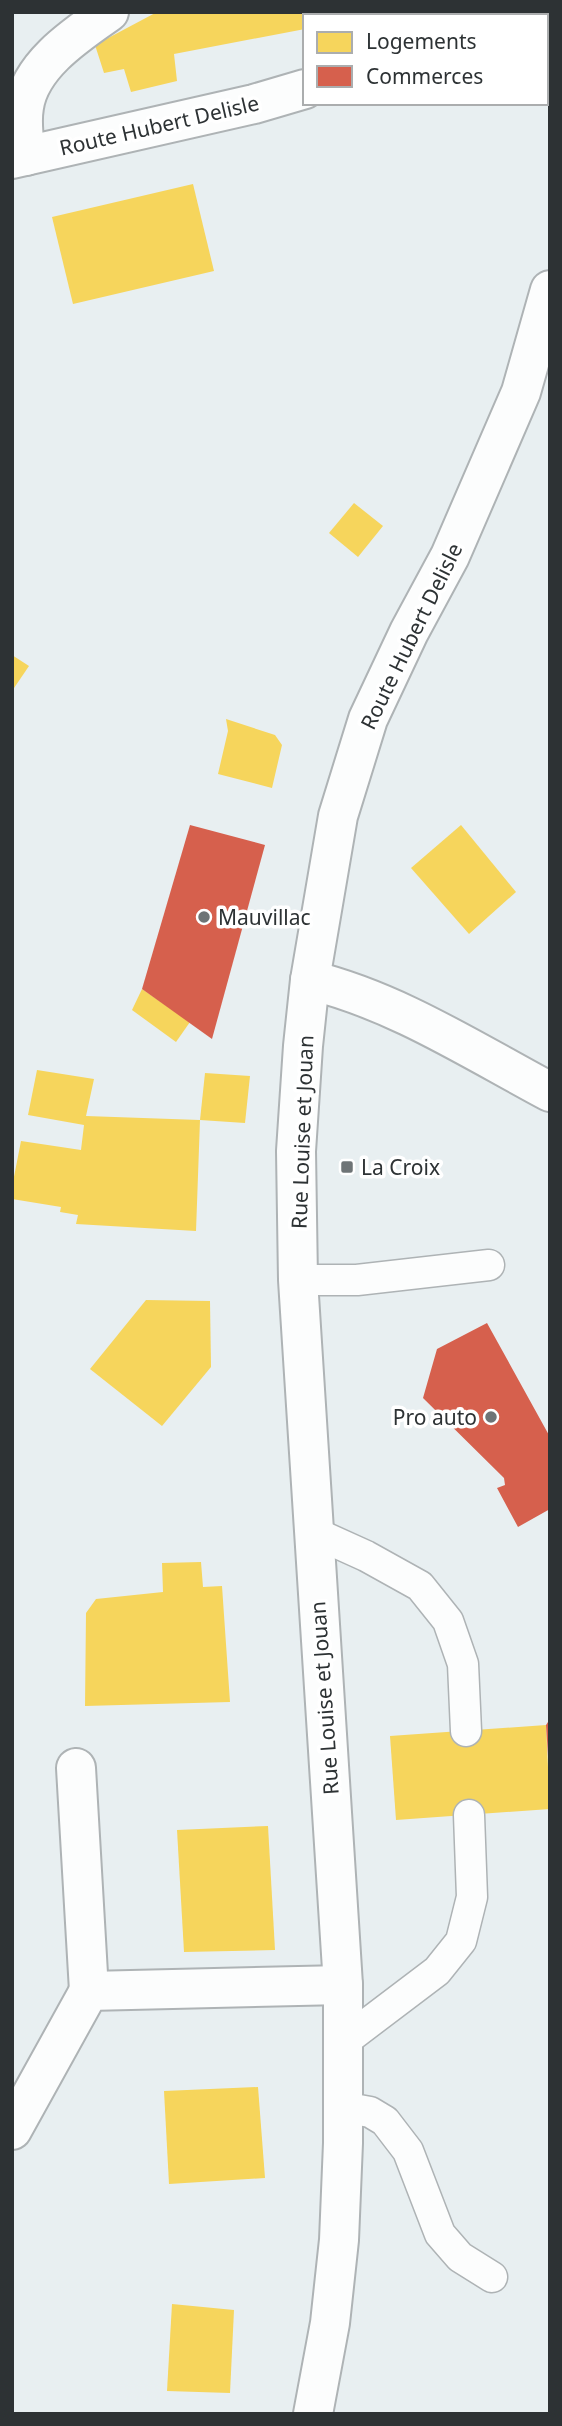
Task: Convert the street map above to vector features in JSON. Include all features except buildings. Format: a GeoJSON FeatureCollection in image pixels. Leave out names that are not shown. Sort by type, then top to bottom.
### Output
{"type":"FeatureCollection","features":[{"type":"Feature","properties":{"kind":"main road"},"geometry":{"type":"LineString","coordinates":[[19,158],[24,105],[32,83],[56,54],[108,12]]}},
{"type":"Feature","properties":{"kind":"main road","name":"Route Hubert Delisle"},"geometry":{"type":"LineString","coordinates":[[19,158],[254,104],[303,90]]}},
{"type":"Feature","properties":{"kind":"main road","name":"Route Hubert Delisle"},"geometry":{"type":"LineString","coordinates":[[310,980],[338,816],[368,719],[409,632],[450,556],[521,393],[550,290]]}},
{"type":"Feature","properties":{"kind":"main road"},"geometry":{"type":"LineString","coordinates":[[310,980],[338,987],[413,1019],[550,1092]]}},
{"type":"Feature","properties":{"kind":"main road","name":"Rue Louise et Jouan"},"geometry":{"type":"LineString","coordinates":[[310,980],[296,1151],[299,1280],[343,1986],[339,2240],[330,2323],[313,2414]]}},
{"type":"Feature","properties":{"kind":"main road"},"geometry":{"type":"LineString","coordinates":[[12,2130],[89,1991],[76,1768]]}},
{"type":"Feature","properties":{"kind":"main road"},"geometry":{"type":"LineString","coordinates":[[89,1991],[343,1986]]}},
{"type":"Feature","properties":{"kind":"lane"},"geometry":{"type":"LineString","coordinates":[[299,1280],[357,1280],[489,1265]]}},
{"type":"Feature","properties":{"kind":"lane"},"geometry":{"type":"LineString","coordinates":[[313,1532],[366,1556],[420,1586],[448,1620],[463,1664],[466,1731]]}},
{"type":"Feature","properties":{"kind":"lane"},"geometry":{"type":"LineString","coordinates":[[342,2043],[437,1971],[461,1941],[472,1898],[469,1815]]}},
{"type":"Feature","properties":{"kind":"lane"},"geometry":{"type":"LineString","coordinates":[[342,2107],[370,2112],[385,2121],[408,2151],[440,2234],[460,2258],[492,2277]]}},
{"type":"Feature","properties":{"kind":"place","name":"Mauvillac"},"geometry":{"type":"Point","coordinates":[204,917]}},
{"type":"Feature","properties":{"kind":"place","name":"La Croix"},"geometry":{"type":"Point","coordinates":[347,1167]}},
{"type":"Feature","properties":{"kind":"place","name":"Pro auto"},"geometry":{"type":"Point","coordinates":[491,1417]}}]}
